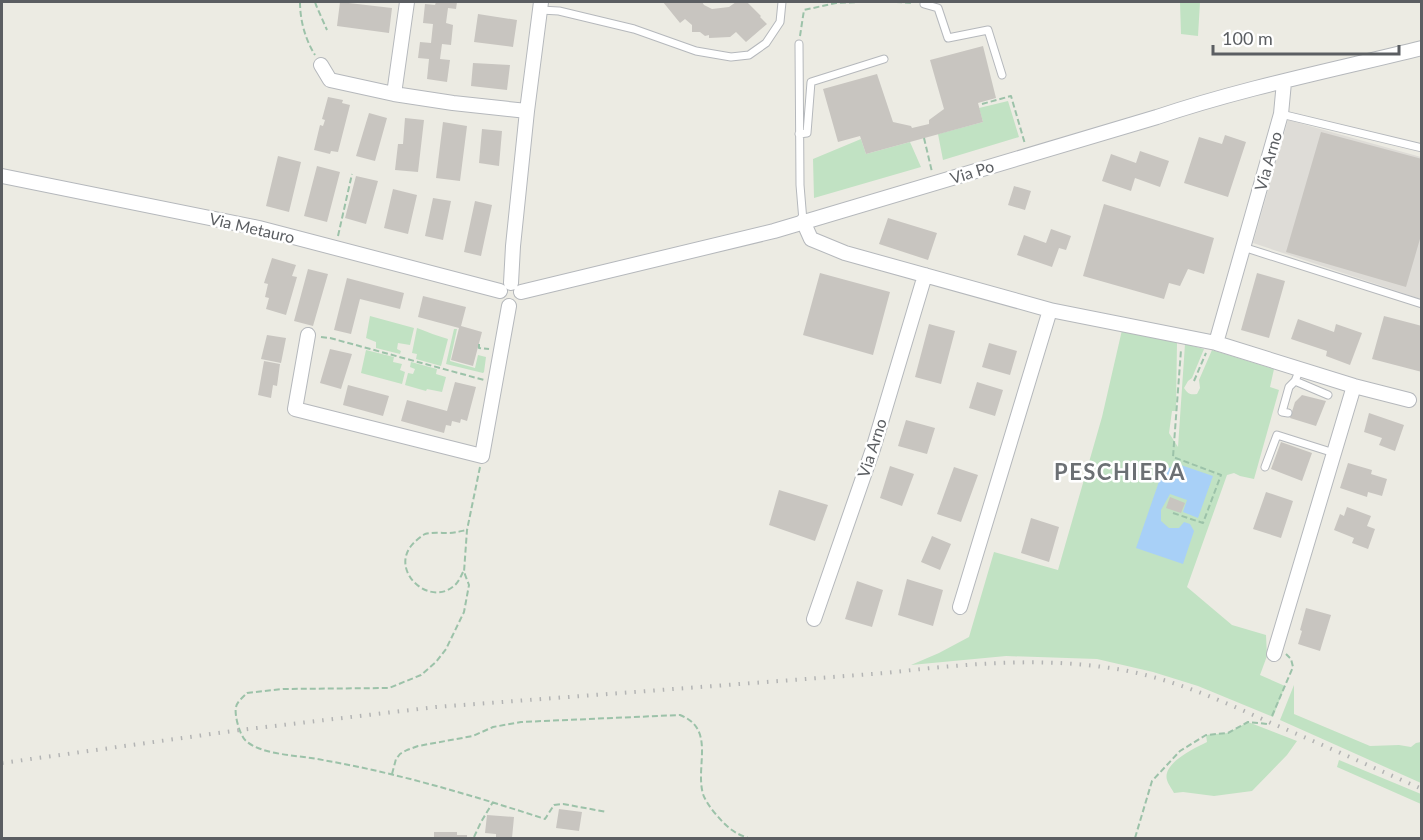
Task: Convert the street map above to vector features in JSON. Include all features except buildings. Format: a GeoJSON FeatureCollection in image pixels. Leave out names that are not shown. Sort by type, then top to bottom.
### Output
{"type":"FeatureCollection","features":[{"type":"Feature","properties":{"kind":"street"},"geometry":{"type":"LineString","coordinates":[[394,94],[407,2]]}},
{"type":"Feature","properties":{"kind":"street"},"geometry":{"type":"LineString","coordinates":[[308,335],[295,408],[482,456],[509,306],[502,302],[500,295],[511,289],[513,246],[527,111],[541,6]]}},
{"type":"Feature","properties":{"kind":"street","name":"Via Po"},"geometry":{"type":"LineString","coordinates":[[511,289],[774,231],[1182,109],[1422,48]]}},
{"type":"Feature","properties":{"kind":"street"},"geometry":{"type":"LineString","coordinates":[[321,65],[330,80],[394,94],[527,111]]}},
{"type":"Feature","properties":{"kind":"street","name":"Via Arno"},"geometry":{"type":"LineString","coordinates":[[1213,343],[1281,114],[1284,82]]}},
{"type":"Feature","properties":{"kind":"street","name":"Via Metauro"},"geometry":{"type":"LineString","coordinates":[[2,176],[259,228],[511,289]]}},
{"type":"Feature","properties":{"kind":"street"},"geometry":{"type":"LineString","coordinates":[[803,221],[811,239],[845,253],[1050,310],[1213,343],[1298,375],[1409,400]]}},
{"type":"Feature","properties":{"kind":"street","name":"Via Arno"},"geometry":{"type":"LineString","coordinates":[[814,619],[873,449],[925,275]]}},
{"type":"Feature","properties":{"kind":"street"},"geometry":{"type":"LineString","coordinates":[[960,607],[1050,310]]}},
{"type":"Feature","properties":{"kind":"street"},"geometry":{"type":"LineString","coordinates":[[1274,654],[1354,386]]}},
{"type":"Feature","properties":{"kind":"lane"},"geometry":{"type":"LineString","coordinates":[[541,6],[634,29],[696,51],[731,57],[749,55],[766,43],[780,22],[782,2]]}},
{"type":"Feature","properties":{"kind":"lane"},"geometry":{"type":"LineString","coordinates":[[924,4],[938,8],[948,38],[988,30],[1002,75]]}},
{"type":"Feature","properties":{"kind":"lane"},"geometry":{"type":"LineString","coordinates":[[799,44],[800,185],[803,221]]}},
{"type":"Feature","properties":{"kind":"lane"},"geometry":{"type":"LineString","coordinates":[[799,134],[807,133],[811,82],[884,59]]}},
{"type":"Feature","properties":{"kind":"lane"},"geometry":{"type":"LineString","coordinates":[[1281,114],[1422,148]]}},
{"type":"Feature","properties":{"kind":"lane"},"geometry":{"type":"LineString","coordinates":[[1243,247],[1422,304]]}},
{"type":"Feature","properties":{"kind":"lane"},"geometry":{"type":"LineString","coordinates":[[1288,413],[1282,412],[1289,387],[1298,375],[1328,395]]}},
{"type":"Feature","properties":{"kind":"lane"},"geometry":{"type":"LineString","coordinates":[[1265,467],[1277,435],[1334,453]]}},
{"type":"Feature","properties":{"kind":"path"},"geometry":{"type":"LineString","coordinates":[[300,2],[307,42],[321,65]]}},
{"type":"Feature","properties":{"kind":"path"},"geometry":{"type":"LineString","coordinates":[[315,2],[327,30]]}},
{"type":"Feature","properties":{"kind":"path"},"geometry":{"type":"LineString","coordinates":[[799,44],[804,10],[836,3],[858,2]]}},
{"type":"Feature","properties":{"kind":"path"},"geometry":{"type":"LineString","coordinates":[[896,2],[924,4]]}},
{"type":"Feature","properties":{"kind":"path"},"geometry":{"type":"LineString","coordinates":[[982,104],[1011,96],[1028,156]]}},
{"type":"Feature","properties":{"kind":"path"},"geometry":{"type":"LineString","coordinates":[[924,138],[935,184]]}},
{"type":"Feature","properties":{"kind":"path"},"geometry":{"type":"LineString","coordinates":[[338,236],[352,174]]}},
{"type":"Feature","properties":{"kind":"path"},"geometry":{"type":"LineString","coordinates":[[308,335],[341,340],[495,383]]}},
{"type":"Feature","properties":{"kind":"path"},"geometry":{"type":"LineString","coordinates":[[1173,513],[1203,523],[1221,475],[1173,458],[1182,337]]}},
{"type":"Feature","properties":{"kind":"path"},"geometry":{"type":"LineString","coordinates":[[1194,381],[1213,343]]}},
{"type":"Feature","properties":{"kind":"path"},"geometry":{"type":"LineString","coordinates":[[479,344],[479,348],[487,349]]}},
{"type":"Feature","properties":{"kind":"path"},"geometry":{"type":"LineString","coordinates":[[482,456],[467,530],[464,572],[469,585],[464,612],[446,649],[436,662],[421,675],[389,688],[283,688],[247,693],[236,705],[236,717],[243,739],[256,748],[392,774],[545,819],[554,806],[562,804],[607,812]]}},
{"type":"Feature","properties":{"kind":"path"},"geometry":{"type":"LineString","coordinates":[[464,572],[456,584],[450,588],[435,592],[424,591],[409,577],[406,557],[416,540],[426,534],[455,533],[467,530]]}},
{"type":"Feature","properties":{"kind":"path"},"geometry":{"type":"LineString","coordinates":[[1272,716],[1293,667],[1287,654],[1274,654]]}},
{"type":"Feature","properties":{"kind":"path"},"geometry":{"type":"LineString","coordinates":[[392,774],[396,759],[407,750],[473,736],[494,727],[521,722],[680,715],[698,727],[701,735],[703,795],[732,830],[748,838]]}},
{"type":"Feature","properties":{"kind":"path"},"geometry":{"type":"LineString","coordinates":[[1135,838],[1152,781],[1180,751],[1206,735],[1228,733],[1248,722],[1267,724]]}},
{"type":"Feature","properties":{"kind":"path"},"geometry":{"type":"LineString","coordinates":[[474,837],[493,802]]}},
{"type":"Feature","properties":{"kind":"shaded area"},"geometry":{"type":"Polygon","coordinates":[[[1288,120],[1421,157],[1421,299],[1253,243],[1288,120]]]}},
{"type":"Feature","properties":{"kind":"green space"},"geometry":{"type":"Polygon","coordinates":[[[1180,2],[1200,2],[1198,36],[1181,34],[1180,2]]]}},
{"type":"Feature","properties":{"kind":"green space"},"geometry":{"type":"Polygon","coordinates":[[[1008,101],[1019,137],[943,160],[938,134],[983,122],[979,108],[1008,101]]]}},
{"type":"Feature","properties":{"kind":"green space"},"geometry":{"type":"Polygon","coordinates":[[[861,139],[866,154],[910,142],[921,167],[814,198],[813,159],[861,139]]]}},
{"type":"Feature","properties":{"kind":"green space"},"geometry":{"type":"Polygon","coordinates":[[[370,316],[414,328],[410,345],[398,343],[397,349],[401,351],[400,354],[376,348],[376,342],[366,338],[370,316]]]}},
{"type":"Feature","properties":{"kind":"green space"},"geometry":{"type":"Polygon","coordinates":[[[417,328],[448,339],[441,366],[416,359],[417,354],[412,353],[417,328]]]}},
{"type":"Feature","properties":{"kind":"green space"},"geometry":{"type":"Polygon","coordinates":[[[454,329],[457,329],[450,361],[475,368],[478,355],[486,357],[483,373],[446,364],[454,329]]]}},
{"type":"Feature","properties":{"kind":"green space"},"geometry":{"type":"Polygon","coordinates":[[[1122,330],[1177,342],[1176,411],[1172,411],[1169,433],[1178,447],[1185,344],[1204,349],[1192,378],[1184,388],[1191,394],[1197,394],[1200,388],[1199,380],[1212,350],[1274,369],[1270,387],[1279,390],[1254,479],[1234,473],[1227,475],[1187,587],[1232,625],[1266,635],[1267,656],[1260,675],[1285,686],[1273,717],[1198,686],[1153,672],[1097,659],[1006,656],[911,665],[969,637],[994,552],[1058,570],[1102,417],[1122,330]]]}},
{"type":"Feature","properties":{"kind":"green space"},"geometry":{"type":"Polygon","coordinates":[[[366,350],[394,357],[393,362],[402,364],[400,370],[405,372],[402,384],[361,373],[366,350]]]}},
{"type":"Feature","properties":{"kind":"green space"},"geometry":{"type":"Polygon","coordinates":[[[411,362],[437,369],[436,374],[446,377],[442,392],[427,389],[426,391],[405,385],[408,373],[413,374],[415,369],[410,367],[411,362]]]}},
{"type":"Feature","properties":{"kind":"green space"},"geometry":{"type":"Polygon","coordinates":[[[1294,685],[1294,714],[1370,746],[1411,747],[1421,742],[1421,783],[1280,720],[1294,685]]]}},
{"type":"Feature","properties":{"kind":"green space"},"geometry":{"type":"Polygon","coordinates":[[[1248,722],[1297,741],[1287,755],[1252,791],[1214,796],[1174,793],[1168,782],[1167,774],[1174,762],[1207,742],[1206,735],[1228,733],[1248,722]]]}},
{"type":"Feature","properties":{"kind":"green space"},"geometry":{"type":"Polygon","coordinates":[[[1339,760],[1421,794],[1421,804],[1337,767],[1339,760]]]}},
{"type":"Feature","properties":{"kind":"water"},"geometry":{"type":"Polygon","coordinates":[[[1175,463],[1213,476],[1198,518],[1183,512],[1187,500],[1170,494],[1161,510],[1161,521],[1169,528],[1179,528],[1184,522],[1190,524],[1194,531],[1183,564],[1136,548],[1164,467],[1170,468],[1175,463]]]}},
{"type":"Feature","properties":{"kind":"railway"},"geometry":{"type":"LineString","coordinates":[[2,763],[240,730],[436,707],[1021,662],[1103,667],[1168,681],[1231,705],[1422,789]]}},
{"type":"Feature","properties":{"kind":"district","name":"PESCHIERA"},"geometry":{"type":"Point","coordinates":[1120,472]}}]}
